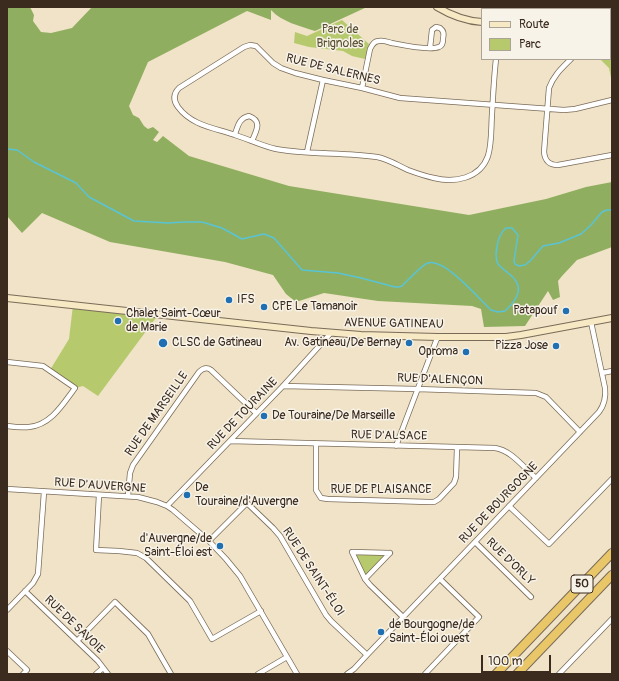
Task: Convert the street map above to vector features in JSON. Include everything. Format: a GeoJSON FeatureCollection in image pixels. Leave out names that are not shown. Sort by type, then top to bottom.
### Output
{"type":"FeatureCollection","features":[{"type":"Feature","properties":{"kind":"highway","name":"50"},"geometry":{"type":"LineString","coordinates":[[496,674],[612,553]]}},
{"type":"Feature","properties":{"kind":"highway","name":"50"},"geometry":{"type":"LineString","coordinates":[[517,674],[612,575]]}},
{"type":"Feature","properties":{"kind":"street"},"geometry":{"type":"LineString","coordinates":[[437,7],[462,19],[481,22]]}},
{"type":"Feature","properties":{"kind":"street"},"geometry":{"type":"LineString","coordinates":[[362,88],[370,49],[376,42],[382,41],[430,48],[440,47],[443,43],[444,32],[442,29],[436,27],[432,30],[430,48]]}},
{"type":"Feature","properties":{"kind":"street","name":"RUE DE SALERNES"},"geometry":{"type":"LineString","coordinates":[[492,104],[400,98],[323,80],[281,68],[269,60],[258,48],[253,45],[244,46],[179,88],[174,96],[179,108],[194,121],[204,126],[234,134],[274,149],[377,157],[416,173],[433,178],[448,180],[461,179],[466,178],[476,172],[481,168],[486,160],[490,146],[496,60]]}},
{"type":"Feature","properties":{"kind":"street"},"geometry":{"type":"LineString","coordinates":[[569,60],[558,72],[550,84],[548,93],[544,152],[545,158],[549,163],[558,166],[612,155]]}},
{"type":"Feature","properties":{"kind":"street"},"geometry":{"type":"LineString","coordinates":[[307,152],[323,80]]}},
{"type":"Feature","properties":{"kind":"street"},"geometry":{"type":"LineString","coordinates":[[492,104],[570,109],[612,100]]}},
{"type":"Feature","properties":{"kind":"street"},"geometry":{"type":"LineString","coordinates":[[234,134],[241,119],[249,116],[255,119],[257,125],[252,141]]}},
{"type":"Feature","properties":{"kind":"street","name":"AVENUE GATINEAU"},"geometry":{"type":"LineString","coordinates":[[7,298],[361,336],[514,336],[612,318]]}},
{"type":"Feature","properties":{"kind":"street","name":"RUE DE BOURGOGNE"},"geometry":{"type":"LineString","coordinates":[[347,674],[354,669],[599,412],[604,403],[606,394],[591,322]]}},
{"type":"Feature","properties":{"kind":"street","name":"RUE DE TOURAINE"},"geometry":{"type":"LineString","coordinates":[[167,506],[283,386],[331,333]]}},
{"type":"Feature","properties":{"kind":"street"},"geometry":{"type":"LineString","coordinates":[[396,446],[438,337]]}},
{"type":"Feature","properties":{"kind":"street"},"geometry":{"type":"LineString","coordinates":[[7,362],[43,366],[75,388],[58,411],[46,421],[30,427],[7,426]]}},
{"type":"Feature","properties":{"kind":"street","name":"RUE DE MARSEILLE"},"geometry":{"type":"LineString","coordinates":[[128,496],[130,473],[133,465],[199,372],[203,369],[206,368],[211,370],[256,413]]}},
{"type":"Feature","properties":{"kind":"street"},"geometry":{"type":"LineString","coordinates":[[602,373],[612,371]]}},
{"type":"Feature","properties":{"kind":"street","name":"RUE D'ALENÇON"},"geometry":{"type":"LineString","coordinates":[[283,386],[536,393],[546,397],[580,432]]}},
{"type":"Feature","properties":{"kind":"street","name":"RUE D'ALSACE"},"geometry":{"type":"LineString","coordinates":[[230,441],[500,449],[511,455],[536,478]]}},
{"type":"Feature","properties":{"kind":"street","name":"RUE DE PLAISANCE"},"geometry":{"type":"LineString","coordinates":[[316,444],[316,490],[321,498],[328,500],[437,501],[453,486],[455,480],[457,448]]}},
{"type":"Feature","properties":{"kind":"street"},"geometry":{"type":"LineString","coordinates":[[510,506],[550,544],[612,479]]}},
{"type":"Feature","properties":{"kind":"street","name":"RUE D'AUVERGNE"},"geometry":{"type":"LineString","coordinates":[[7,489],[128,496],[151,500],[167,506],[209,541],[240,576],[297,674]]}},
{"type":"Feature","properties":{"kind":"street"},"geometry":{"type":"LineString","coordinates":[[7,610],[36,578],[39,569],[44,492]]}},
{"type":"Feature","properties":{"kind":"street"},"geometry":{"type":"LineString","coordinates":[[99,495],[96,550],[137,553],[146,558],[190,602],[212,639],[261,611]]}},
{"type":"Feature","properties":{"kind":"street","name":"RUE DE SAINT-ÉLOI"},"geometry":{"type":"LineString","coordinates":[[209,541],[247,503],[280,536],[326,615],[367,655]]}},
{"type":"Feature","properties":{"kind":"street","name":"RUE D'ORLY"},"geometry":{"type":"LineString","coordinates":[[475,542],[531,597]]}},
{"type":"Feature","properties":{"kind":"street"},"geometry":{"type":"LineString","coordinates":[[365,578],[390,553],[352,552],[365,578],[403,616]]}},
{"type":"Feature","properties":{"kind":"street"},"geometry":{"type":"LineString","coordinates":[[424,674],[480,617],[440,579]]}},
{"type":"Feature","properties":{"kind":"street","name":"RUE DE SAVOIE"},"geometry":{"type":"LineString","coordinates":[[25,591],[77,641],[108,674]]}},
{"type":"Feature","properties":{"kind":"street"},"geometry":{"type":"LineString","coordinates":[[77,641],[115,602],[148,634],[171,674]]}},
{"type":"Feature","properties":{"kind":"street"},"geometry":{"type":"LineString","coordinates":[[559,674],[612,619]]}},
{"type":"Feature","properties":{"kind":"street"},"geometry":{"type":"LineString","coordinates":[[7,651],[27,670],[23,674]]}},
{"type":"Feature","properties":{"kind":"street"},"geometry":{"type":"LineString","coordinates":[[258,674],[287,657]]}},
{"type":"Feature","properties":{"kind":"street"},"geometry":{"type":"LineString","coordinates":[[96,674],[103,668]]}},
{"type":"Feature","properties":{"kind":"green space"},"geometry":{"type":"Polygon","coordinates":[[[7,7],[30,7],[34,15],[33,21],[41,32],[51,33],[72,28],[92,7],[367,7],[315,31],[286,21],[271,10],[271,20],[247,11],[148,62],[129,106],[133,115],[139,118],[144,126],[148,129],[153,127],[159,132],[153,140],[157,142],[163,136],[189,156],[289,186],[469,215],[546,199],[586,187],[612,182],[612,247],[577,260],[558,281],[560,297],[553,300],[548,291],[525,326],[484,327],[481,309],[472,306],[378,301],[324,293],[296,302],[286,294],[273,275],[225,262],[110,242],[42,213],[22,233],[7,216],[7,7]]]}},
{"type":"Feature","properties":{"kind":"green space","name":"Parc de Brignoles"},"geometry":{"type":"Polygon","coordinates":[[[342,20],[369,44],[365,59],[352,56],[343,51],[309,47],[294,43],[295,32],[307,36],[342,20]]]}},
{"type":"Feature","properties":{"kind":"green space"},"geometry":{"type":"Polygon","coordinates":[[[612,29],[612,83],[609,68],[601,60],[611,60],[612,29]]]}},
{"type":"Feature","properties":{"kind":"green space"},"geometry":{"type":"Polygon","coordinates":[[[73,305],[158,315],[98,396],[83,386],[75,388],[50,370],[69,339],[73,305]]]}},
{"type":"Feature","properties":{"kind":"green space"},"geometry":{"type":"Polygon","coordinates":[[[352,552],[390,553],[365,579],[352,552]]]}},
{"type":"Feature","properties":{"kind":"waterway"},"geometry":{"type":"LineString","coordinates":[[7,149],[17,150],[34,162],[76,183],[89,197],[134,221],[168,223],[202,222],[222,228],[242,239],[264,234],[274,238],[302,270],[338,273],[395,287],[402,286],[426,264],[435,263],[461,280],[491,310],[498,312],[505,311],[513,302],[518,292],[517,283],[514,278],[497,262],[496,250],[502,232],[506,228],[512,228],[518,235],[514,261],[515,264],[519,266],[525,265],[543,246],[559,243],[581,234],[602,212],[612,210]]}},
{"type":"Feature","properties":{"kind":"place","name":"IFS"},"geometry":{"type":"Point","coordinates":[229,300]}},
{"type":"Feature","properties":{"kind":"place","name":"CPE Le Tamanoir"},"geometry":{"type":"Point","coordinates":[264,307]}},
{"type":"Feature","properties":{"kind":"place","name":"Patapouf"},"geometry":{"type":"Point","coordinates":[566,311]}},
{"type":"Feature","properties":{"kind":"place","name":"Chalet Saint-Cœur de Marie"},"geometry":{"type":"Point","coordinates":[118,321]}},
{"type":"Feature","properties":{"kind":"place","name":"CLSC de Gatineau"},"geometry":{"type":"Point","coordinates":[163,343]}},
{"type":"Feature","properties":{"kind":"place","name":"Av. Gatineau/De Bernay"},"geometry":{"type":"Point","coordinates":[409,343]}},
{"type":"Feature","properties":{"kind":"place","name":"Pizza Jose"},"geometry":{"type":"Point","coordinates":[556,346]}},
{"type":"Feature","properties":{"kind":"place","name":"Oproma"},"geometry":{"type":"Point","coordinates":[466,352]}},
{"type":"Feature","properties":{"kind":"place","name":"De Touraine/De Marseille"},"geometry":{"type":"Point","coordinates":[264,416]}},
{"type":"Feature","properties":{"kind":"place","name":"De Touraine/d'Auvergne"},"geometry":{"type":"Point","coordinates":[187,495]}},
{"type":"Feature","properties":{"kind":"place","name":"d'Auvergne/de Saint-Éloi est"},"geometry":{"type":"Point","coordinates":[220,546]}},
{"type":"Feature","properties":{"kind":"place","name":"de Bourgogne/de Saint-Éloi ouest"},"geometry":{"type":"Point","coordinates":[381,632]}}]}
